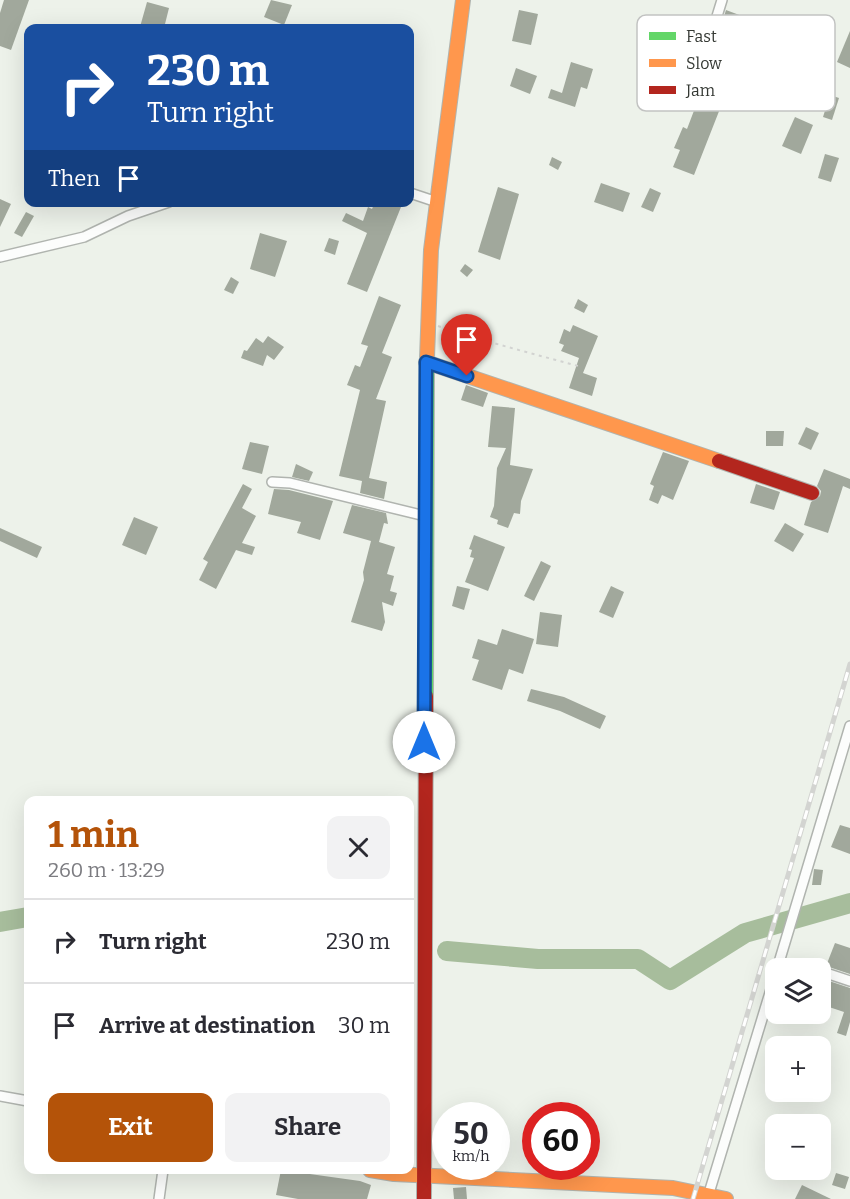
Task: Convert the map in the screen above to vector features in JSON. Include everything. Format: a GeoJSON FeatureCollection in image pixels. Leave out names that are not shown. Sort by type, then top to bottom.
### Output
{"type":"FeatureCollection","features":[{"type":"Feature","properties":{"kind":"main road"},"geometry":{"type":"LineString","coordinates":[[424,1199],[427,323],[437,202],[463,0]]}},
{"type":"Feature","properties":{"kind":"main road"},"geometry":{"type":"LineString","coordinates":[[426,362],[812,493]]}},
{"type":"Feature","properties":{"kind":"main road"},"geometry":{"type":"LineString","coordinates":[[394,1174],[672,1188],[709,1193],[725,1199]]}},
{"type":"Feature","properties":{"kind":"street"},"geometry":{"type":"LineString","coordinates":[[717,15],[722,0]]}},
{"type":"Feature","properties":{"kind":"street"},"geometry":{"type":"LineString","coordinates":[[414,194],[437,202]]}},
{"type":"Feature","properties":{"kind":"street"},"geometry":{"type":"LineString","coordinates":[[0,257],[84,237],[128,216],[154,207]]}},
{"type":"Feature","properties":{"kind":"street"},"geometry":{"type":"LineString","coordinates":[[272,482],[290,483],[380,507],[425,516]]}},
{"type":"Feature","properties":{"kind":"street"},"geometry":{"type":"LineString","coordinates":[[780,958],[850,726]]}},
{"type":"Feature","properties":{"kind":"street"},"geometry":{"type":"LineString","coordinates":[[831,975],[850,981]]}},
{"type":"Feature","properties":{"kind":"street"},"geometry":{"type":"LineString","coordinates":[[709,1193],[765,1009]]}},
{"type":"Feature","properties":{"kind":"street"},"geometry":{"type":"LineString","coordinates":[[0,1096],[24,1100]]}},
{"type":"Feature","properties":{"kind":"street"},"geometry":{"type":"LineString","coordinates":[[159,1199],[162,1174]]}},
{"type":"Feature","properties":{"kind":"path"},"geometry":{"type":"LineString","coordinates":[[427,323],[500,346],[528,351],[582,367]]}},
{"type":"Feature","properties":{"kind":"building"},"geometry":{"type":"Polygon","coordinates":[[[4,0],[29,0],[11,50],[0,46],[0,13],[4,0]]]}},
{"type":"Feature","properties":{"kind":"building"},"geometry":{"type":"Polygon","coordinates":[[[271,0],[292,5],[284,24],[264,17],[271,0]]]}},
{"type":"Feature","properties":{"kind":"building"},"geometry":{"type":"Polygon","coordinates":[[[147,2],[169,8],[165,24],[141,24],[147,2]]]}},
{"type":"Feature","properties":{"kind":"building"},"geometry":{"type":"Polygon","coordinates":[[[519,10],[538,14],[531,45],[512,41],[519,10]]]}},
{"type":"Feature","properties":{"kind":"building"},"geometry":{"type":"Polygon","coordinates":[[[726,10],[739,15],[724,15],[726,10]]]}},
{"type":"Feature","properties":{"kind":"building"},"geometry":{"type":"Polygon","coordinates":[[[850,31],[850,68],[837,62],[850,31]]]}},
{"type":"Feature","properties":{"kind":"building"},"geometry":{"type":"Polygon","coordinates":[[[571,62],[593,69],[587,89],[581,87],[575,107],[548,98],[551,89],[562,93],[571,62]]]}},
{"type":"Feature","properties":{"kind":"building"},"geometry":{"type":"Polygon","coordinates":[[[516,68],[537,76],[530,94],[510,86],[516,68]]]}},
{"type":"Feature","properties":{"kind":"building"},"geometry":{"type":"Polygon","coordinates":[[[835,97],[839,98],[835,111],[835,97]]]}},
{"type":"Feature","properties":{"kind":"building"},"geometry":{"type":"Polygon","coordinates":[[[694,111],[719,111],[694,175],[673,167],[680,150],[674,148],[683,127],[687,129],[694,111]]]}},
{"type":"Feature","properties":{"kind":"building"},"geometry":{"type":"Polygon","coordinates":[[[825,111],[835,111],[832,120],[823,117],[825,111]]]}},
{"type":"Feature","properties":{"kind":"building"},"geometry":{"type":"Polygon","coordinates":[[[795,117],[813,125],[801,154],[782,146],[795,117]]]}},
{"type":"Feature","properties":{"kind":"building"},"geometry":{"type":"Polygon","coordinates":[[[825,154],[839,158],[831,182],[818,178],[825,154]]]}},
{"type":"Feature","properties":{"kind":"building"},"geometry":{"type":"Polygon","coordinates":[[[552,157],[562,162],[558,170],[549,165],[552,157]]]}},
{"type":"Feature","properties":{"kind":"building"},"geometry":{"type":"Polygon","coordinates":[[[601,183],[630,193],[623,212],[594,202],[601,183]]]}},
{"type":"Feature","properties":{"kind":"building"},"geometry":{"type":"Polygon","coordinates":[[[498,187],[519,194],[500,260],[478,252],[498,187]]]}},
{"type":"Feature","properties":{"kind":"building"},"geometry":{"type":"Polygon","coordinates":[[[650,188],[661,193],[653,212],[641,207],[650,188]]]}},
{"type":"Feature","properties":{"kind":"building"},"geometry":{"type":"Polygon","coordinates":[[[0,199],[11,204],[0,227],[0,199]]]}},
{"type":"Feature","properties":{"kind":"building"},"geometry":{"type":"Polygon","coordinates":[[[368,207],[372,209],[373,207],[401,207],[367,292],[347,284],[367,233],[342,221],[346,213],[363,221],[368,207]]]}},
{"type":"Feature","properties":{"kind":"building"},"geometry":{"type":"Polygon","coordinates":[[[26,212],[34,216],[22,237],[14,233],[26,212]]]}},
{"type":"Feature","properties":{"kind":"building"},"geometry":{"type":"Polygon","coordinates":[[[260,233],[287,241],[275,277],[250,269],[260,233]]]}},
{"type":"Feature","properties":{"kind":"building"},"geometry":{"type":"Polygon","coordinates":[[[329,238],[339,241],[335,255],[324,251],[329,238]]]}},
{"type":"Feature","properties":{"kind":"building"},"geometry":{"type":"Polygon","coordinates":[[[465,264],[473,270],[467,277],[460,271],[465,264]]]}},
{"type":"Feature","properties":{"kind":"building"},"geometry":{"type":"Polygon","coordinates":[[[231,277],[239,282],[233,294],[224,290],[231,277]]]}},
{"type":"Feature","properties":{"kind":"building"},"geometry":{"type":"Polygon","coordinates":[[[379,296],[401,305],[382,353],[392,357],[376,399],[386,401],[369,478],[387,482],[384,499],[360,493],[362,481],[339,476],[360,390],[347,385],[355,365],[360,367],[368,346],[361,344],[379,296]]]}},
{"type":"Feature","properties":{"kind":"building"},"geometry":{"type":"Polygon","coordinates":[[[578,299],[588,305],[584,313],[574,308],[578,299]]]}},
{"type":"Feature","properties":{"kind":"building"},"geometry":{"type":"Polygon","coordinates":[[[573,325],[598,336],[583,373],[597,378],[592,396],[569,388],[579,358],[561,351],[564,345],[559,343],[564,329],[570,332],[573,325]]]}},
{"type":"Feature","properties":{"kind":"building"},"geometry":{"type":"Polygon","coordinates":[[[268,336],[284,347],[274,360],[267,355],[263,366],[241,358],[244,350],[247,351],[256,338],[263,343],[268,336]]]}},
{"type":"Feature","properties":{"kind":"building"},"geometry":{"type":"Polygon","coordinates":[[[466,385],[488,393],[483,407],[461,400],[466,385]]]}},
{"type":"Feature","properties":{"kind":"building"},"geometry":{"type":"Polygon","coordinates":[[[492,406],[515,408],[510,465],[533,469],[521,501],[520,514],[514,513],[508,528],[497,524],[498,520],[490,517],[494,506],[497,468],[506,448],[488,447],[492,406]]]}},
{"type":"Feature","properties":{"kind":"building"},"geometry":{"type":"Polygon","coordinates":[[[806,427],[819,433],[811,450],[798,444],[806,427]]]}},
{"type":"Feature","properties":{"kind":"building"},"geometry":{"type":"Polygon","coordinates":[[[766,431],[784,431],[783,446],[766,446],[766,431]]]}},
{"type":"Feature","properties":{"kind":"building"},"geometry":{"type":"Polygon","coordinates":[[[250,442],[269,446],[262,474],[242,469],[250,442]]]}},
{"type":"Feature","properties":{"kind":"building"},"geometry":{"type":"Polygon","coordinates":[[[663,452],[689,461],[673,500],[662,495],[658,504],[649,500],[654,486],[650,484],[663,452]]]}},
{"type":"Feature","properties":{"kind":"building"},"geometry":{"type":"Polygon","coordinates":[[[296,464],[313,472],[309,481],[292,477],[296,464]]]}},
{"type":"Feature","properties":{"kind":"building"},"geometry":{"type":"Polygon","coordinates":[[[824,469],[850,479],[850,489],[843,486],[828,533],[804,525],[811,502],[820,496],[821,491],[817,486],[824,469]]]}},
{"type":"Feature","properties":{"kind":"building"},"geometry":{"type":"Polygon","coordinates":[[[243,484],[252,489],[242,508],[256,516],[242,543],[255,547],[252,555],[236,550],[216,589],[199,580],[208,562],[203,559],[243,484]]]}},
{"type":"Feature","properties":{"kind":"building"},"geometry":{"type":"Polygon","coordinates":[[[756,484],[780,492],[774,510],[750,503],[756,484]]]}},
{"type":"Feature","properties":{"kind":"building"},"geometry":{"type":"Polygon","coordinates":[[[274,489],[289,490],[333,501],[320,540],[297,533],[301,522],[268,514],[274,489]]]}},
{"type":"Feature","properties":{"kind":"building"},"geometry":{"type":"Polygon","coordinates":[[[352,505],[386,513],[388,524],[384,523],[379,542],[395,547],[387,574],[394,576],[390,591],[397,593],[393,606],[382,602],[385,622],[382,631],[351,622],[364,580],[363,572],[371,541],[343,533],[352,505]]]}},
{"type":"Feature","properties":{"kind":"building"},"geometry":{"type":"Polygon","coordinates":[[[134,517],[158,527],[146,555],[122,545],[134,517]]]}},
{"type":"Feature","properties":{"kind":"building"},"geometry":{"type":"Polygon","coordinates":[[[785,523],[804,534],[793,552],[774,541],[785,523]]]}},
{"type":"Feature","properties":{"kind":"building"},"geometry":{"type":"Polygon","coordinates":[[[0,528],[42,547],[37,558],[0,541],[0,528]]]}},
{"type":"Feature","properties":{"kind":"building"},"geometry":{"type":"Polygon","coordinates":[[[474,535],[505,547],[488,591],[465,582],[474,558],[470,557],[472,550],[469,549],[474,535]]]}},
{"type":"Feature","properties":{"kind":"building"},"geometry":{"type":"Polygon","coordinates":[[[541,561],[551,566],[534,601],[524,596],[541,561]]]}},
{"type":"Feature","properties":{"kind":"building"},"geometry":{"type":"Polygon","coordinates":[[[457,586],[470,589],[464,610],[452,606],[457,586]]]}},
{"type":"Feature","properties":{"kind":"building"},"geometry":{"type":"Polygon","coordinates":[[[611,586],[624,592],[613,618],[599,612],[611,586]]]}},
{"type":"Feature","properties":{"kind":"building"},"geometry":{"type":"Polygon","coordinates":[[[540,612],[562,615],[558,647],[536,644],[540,612]]]}},
{"type":"Feature","properties":{"kind":"building"},"geometry":{"type":"Polygon","coordinates":[[[502,629],[534,639],[523,674],[509,669],[502,690],[472,680],[479,660],[472,658],[478,639],[497,645],[502,629]]]}},
{"type":"Feature","properties":{"kind":"building"},"geometry":{"type":"Polygon","coordinates":[[[531,689],[564,697],[606,716],[600,729],[560,711],[527,701],[531,689]]]}},
{"type":"Feature","properties":{"kind":"building"},"geometry":{"type":"Polygon","coordinates":[[[840,825],[850,828],[850,854],[831,847],[840,825]]]}},
{"type":"Feature","properties":{"kind":"building"},"geometry":{"type":"Polygon","coordinates":[[[814,869],[823,870],[821,885],[812,885],[814,869]]]}},
{"type":"Feature","properties":{"kind":"building"},"geometry":{"type":"Polygon","coordinates":[[[835,943],[850,948],[850,974],[831,968],[831,958],[829,958],[835,943]]]}},
{"type":"Feature","properties":{"kind":"building"},"geometry":{"type":"Polygon","coordinates":[[[831,982],[850,988],[850,1022],[846,1036],[837,1033],[844,1012],[831,1008],[831,982]]]}},
{"type":"Feature","properties":{"kind":"building"},"geometry":{"type":"Polygon","coordinates":[[[836,1173],[849,1177],[845,1189],[832,1185],[836,1173]]]}},
{"type":"Feature","properties":{"kind":"building"},"geometry":{"type":"Polygon","coordinates":[[[280,1174],[310,1174],[360,1181],[371,1185],[367,1199],[298,1199],[276,1195],[280,1174]]]}},
{"type":"Feature","properties":{"kind":"building"},"geometry":{"type":"Polygon","coordinates":[[[802,1185],[831,1199],[795,1199],[802,1185]]]}},
{"type":"Feature","properties":{"kind":"building"},"geometry":{"type":"Polygon","coordinates":[[[466,1187],[467,1199],[454,1199],[453,1188],[466,1187]]]}},
{"type":"Feature","properties":{"kind":"waterway"},"geometry":{"type":"LineString","coordinates":[[447,951],[538,959],[638,959],[670,980],[745,933],[850,903]]}},
{"type":"Feature","properties":{"kind":"waterway"},"geometry":{"type":"LineString","coordinates":[[0,922],[24,918]]}},
{"type":"Feature","properties":{"kind":"railway"},"geometry":{"type":"LineString","coordinates":[[693,1199],[850,664]]}},
{"type":"Feature","properties":{"kind":"traffic: fast"},"geometry":{"type":"LineString","coordinates":[[426,696],[427,358]]}},
{"type":"Feature","properties":{"kind":"traffic: slow"},"geometry":{"type":"LineString","coordinates":[[427,358],[431,250],[463,0]]}},
{"type":"Feature","properties":{"kind":"traffic: slow"},"geometry":{"type":"LineString","coordinates":[[426,362],[719,461]]}},
{"type":"Feature","properties":{"kind":"traffic: slow"},"geometry":{"type":"LineString","coordinates":[[394,1174],[673,1188],[726,1199]]}},
{"type":"Feature","properties":{"kind":"traffic: jam"},"geometry":{"type":"LineString","coordinates":[[719,461],[812,493]]}},
{"type":"Feature","properties":{"kind":"traffic: jam"},"geometry":{"type":"LineString","coordinates":[[424,1199],[426,696]]}},
{"type":"Feature","properties":{"kind":"route"},"geometry":{"type":"LineString","coordinates":[[424,742],[426,362],[467,376]]}}]}
